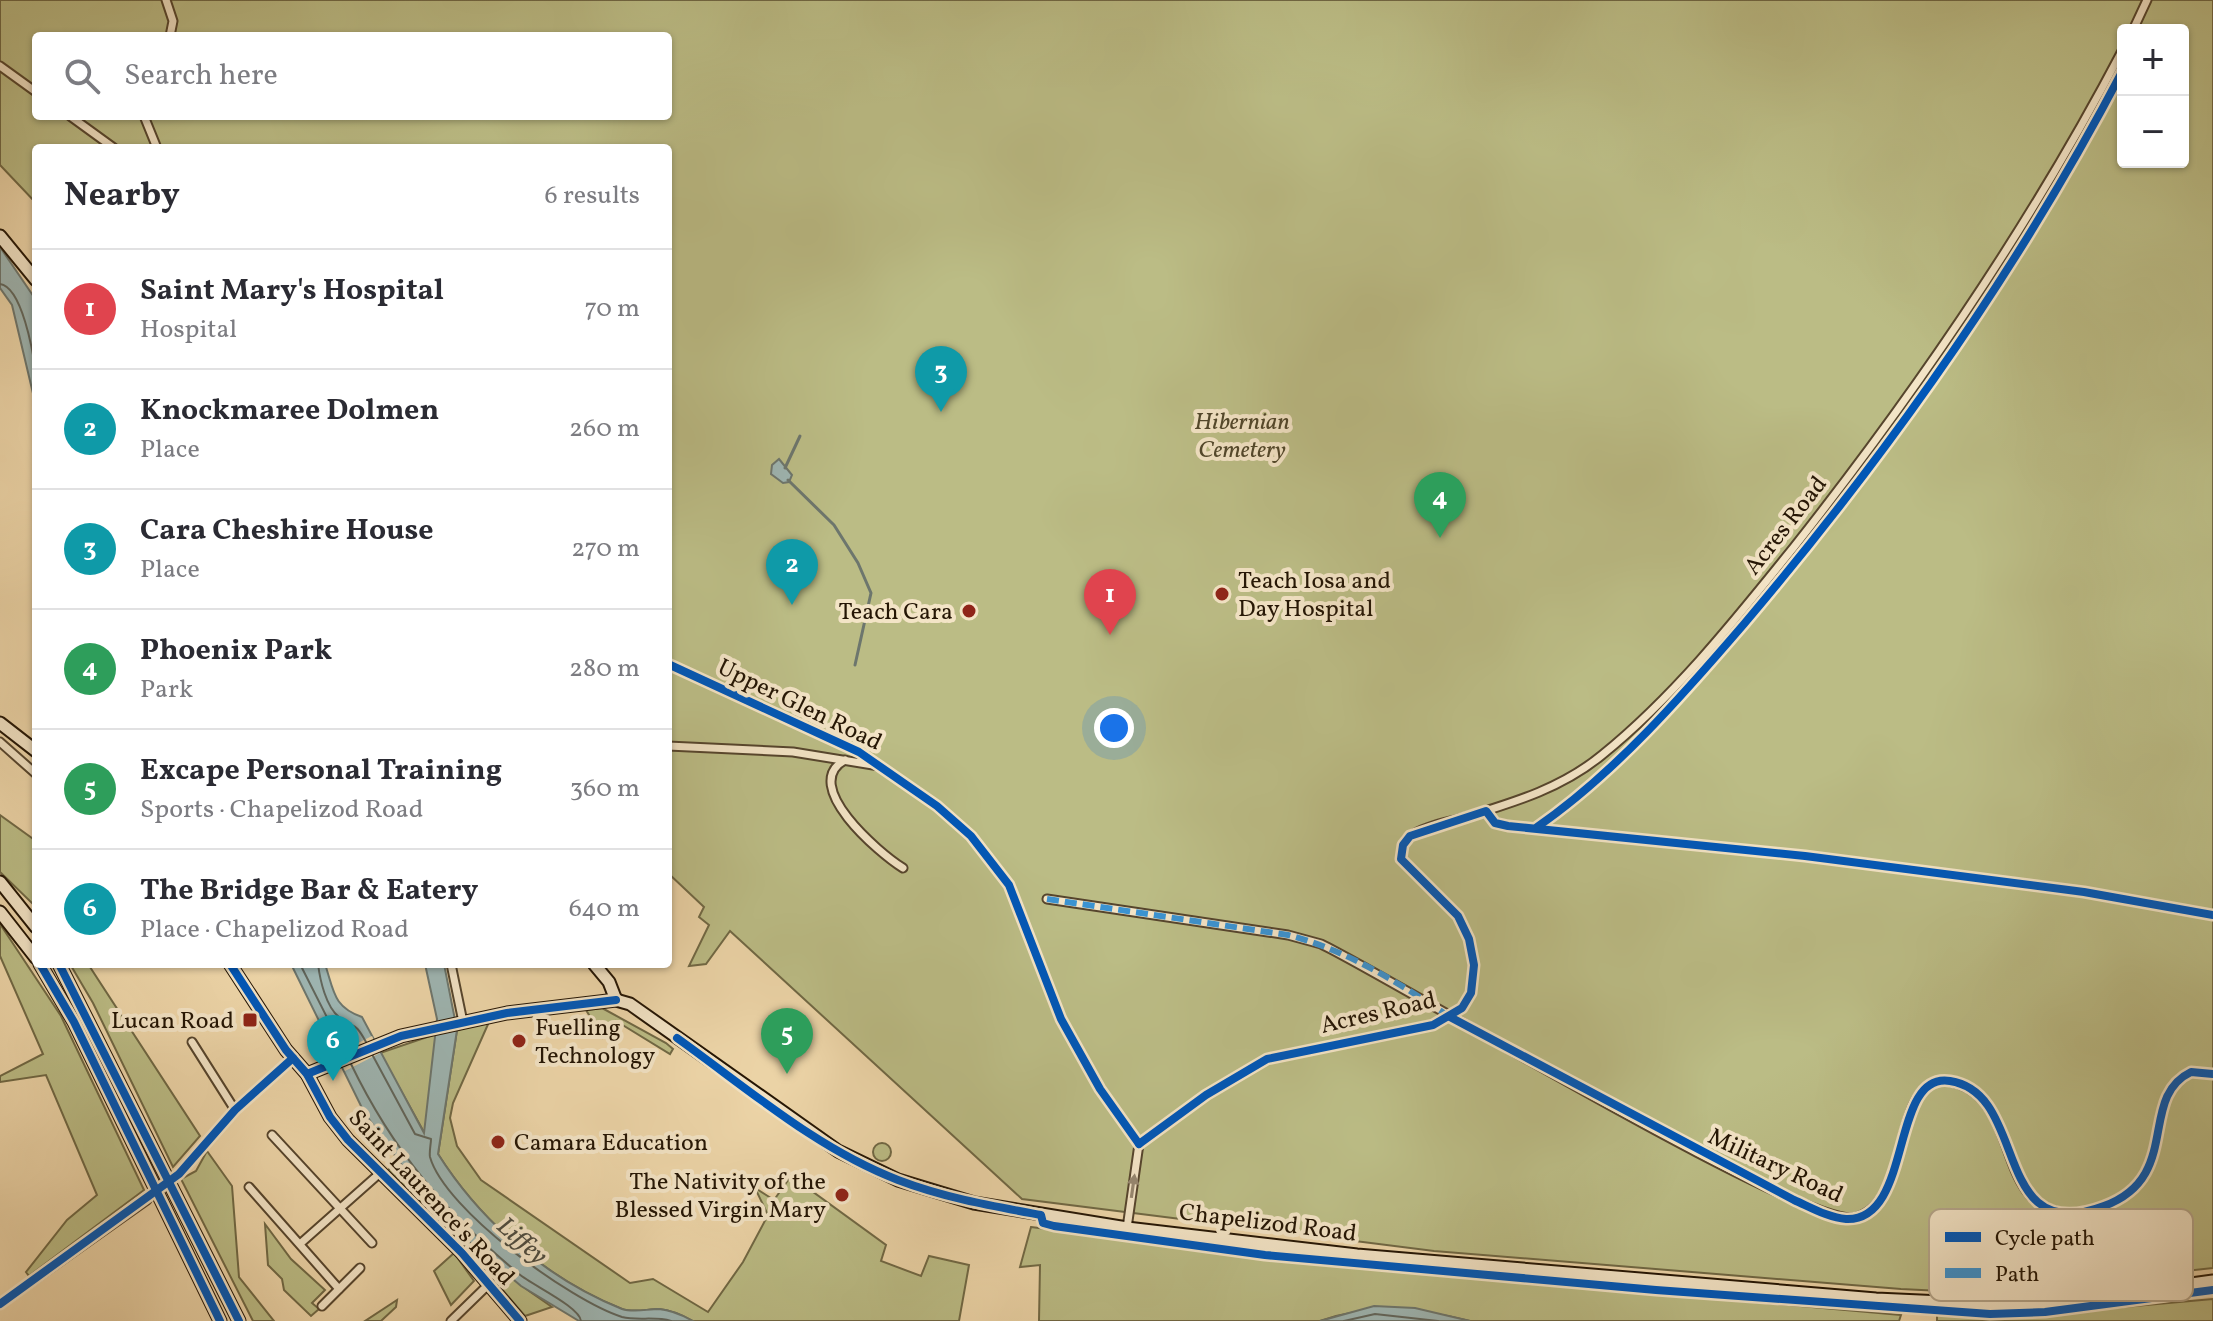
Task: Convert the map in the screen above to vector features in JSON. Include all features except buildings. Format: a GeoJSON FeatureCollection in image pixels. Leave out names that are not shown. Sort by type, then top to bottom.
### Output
{"type":"FeatureCollection","features":[{"type":"Feature","properties":{"kind":"main road"},"geometry":{"type":"LineString","coordinates":[[0,236],[32,275]]}},
{"type":"Feature","properties":{"kind":"main road"},"geometry":{"type":"LineString","coordinates":[[0,723],[32,748]]}},
{"type":"Feature","properties":{"kind":"main road"},"geometry":{"type":"LineString","coordinates":[[0,882],[32,922]]}},
{"type":"Feature","properties":{"kind":"main road"},"geometry":{"type":"LineString","coordinates":[[0,912],[32,953]]}},
{"type":"Feature","properties":{"kind":"main road"},"geometry":{"type":"LineString","coordinates":[[42,968],[74,1022],[220,1321]]}},
{"type":"Feature","properties":{"kind":"main road"},"geometry":{"type":"LineString","coordinates":[[61,968],[239,1321]]}},
{"type":"Feature","properties":{"kind":"main road"},"geometry":{"type":"LineString","coordinates":[[233,968],[293,1058]]}},
{"type":"Feature","properties":{"kind":"main road"},"geometry":{"type":"LineString","coordinates":[[307,1074],[380,1043],[432,1029],[600,999],[616,1000],[609,982],[597,968]]}},
{"type":"Feature","properties":{"kind":"main road","name":"Chapelizod Road"},"geometry":{"type":"LineString","coordinates":[[616,1000],[630,1004],[831,1146],[882,1173],[974,1203],[1127,1228],[1357,1255],[1948,1304],[2031,1306],[2067,1301]]}},
{"type":"Feature","properties":{"kind":"main road","name":"Saint Laurence's Road"},"geometry":{"type":"LineString","coordinates":[[293,1058],[307,1074],[330,1117],[380,1173],[489,1284],[520,1321]]}},
{"type":"Feature","properties":{"kind":"main road","name":"Chapelizod Road"},"geometry":{"type":"LineString","coordinates":[[2193,1284],[2213,1281]]}},
{"type":"Feature","properties":{"kind":"street"},"geometry":{"type":"LineString","coordinates":[[166,0],[173,21],[171,32]]}},
{"type":"Feature","properties":{"kind":"street"},"geometry":{"type":"LineString","coordinates":[[2136,24],[2147,0]]}},
{"type":"Feature","properties":{"kind":"street","name":"Acres Road"},"geometry":{"type":"LineString","coordinates":[[1139,1144],[1206,1095],[1267,1059],[1433,1025],[1462,1008],[1471,993],[1474,965],[1469,939],[1458,916],[1401,859],[1403,845],[1410,836],[1544,791],[1599,758],[1629,733],[1736,620],[1873,446],[1928,367],[2001,258],[2117,59]]}},
{"type":"Feature","properties":{"kind":"street"},"geometry":{"type":"LineString","coordinates":[[0,66],[32,89]]}},
{"type":"Feature","properties":{"kind":"street"},"geometry":{"type":"LineString","coordinates":[[76,120],[108,144]]}},
{"type":"Feature","properties":{"kind":"street"},"geometry":{"type":"LineString","coordinates":[[146,120],[155,144]]}},
{"type":"Feature","properties":{"kind":"street","name":"Upper Glen Road"},"geometry":{"type":"LineString","coordinates":[[672,666],[819,731],[881,766],[937,806],[971,836],[1009,885],[1061,1019],[1100,1089],[1139,1144]]}},
{"type":"Feature","properties":{"kind":"street"},"geometry":{"type":"LineString","coordinates":[[0,742],[32,770]]}},
{"type":"Feature","properties":{"kind":"street"},"geometry":{"type":"LineString","coordinates":[[672,746],[749,748],[881,766]]}},
{"type":"Feature","properties":{"kind":"street"},"geometry":{"type":"LineString","coordinates":[[845,760],[835,766],[830,777],[832,792],[845,814],[883,855],[903,868]]}},
{"type":"Feature","properties":{"kind":"street","name":"Military Road"},"geometry":{"type":"LineString","coordinates":[[1047,899],[1288,935],[1321,944],[1388,978],[1450,1017],[1794,1200],[1846,1219],[1857,1218],[1878,1202],[1898,1160],[1921,1089],[1939,1081],[1967,1087],[1980,1096],[1996,1118],[2023,1186],[2038,1202],[2056,1209]]}},
{"type":"Feature","properties":{"kind":"street"},"geometry":{"type":"LineString","coordinates":[[452,968],[461,1023]]}},
{"type":"Feature","properties":{"kind":"street"},"geometry":{"type":"LineString","coordinates":[[192,1042],[235,1110]]}},
{"type":"Feature","properties":{"kind":"street"},"geometry":{"type":"LineString","coordinates":[[179,1174],[235,1110],[293,1058]]}},
{"type":"Feature","properties":{"kind":"street","name":"Military Road"},"geometry":{"type":"LineString","coordinates":[[2091,1209],[2103,1207],[2135,1189],[2152,1161],[2163,1110],[2173,1085],[2191,1072],[2213,1074]]}},
{"type":"Feature","properties":{"kind":"street"},"geometry":{"type":"LineString","coordinates":[[272,1135],[372,1243]]}},
{"type":"Feature","properties":{"kind":"street"},"geometry":{"type":"LineString","coordinates":[[1127,1228],[1139,1144]]}},
{"type":"Feature","properties":{"kind":"street"},"geometry":{"type":"LineString","coordinates":[[301,1243],[380,1173]]}},
{"type":"Feature","properties":{"kind":"street"},"geometry":{"type":"LineString","coordinates":[[249,1187],[339,1289]]}},
{"type":"Feature","properties":{"kind":"street"},"geometry":{"type":"LineString","coordinates":[[0,1304],[147,1200]]}},
{"type":"Feature","properties":{"kind":"street"},"geometry":{"type":"LineString","coordinates":[[322,1306],[360,1268]]}},
{"type":"Feature","properties":{"kind":"street"},"geometry":{"type":"LineString","coordinates":[[451,1321],[489,1284]]}},
{"type":"Feature","properties":{"kind":"green space","name":"Hibernian Cemetery"},"geometry":{"type":"Polygon","coordinates":[[[0,0],[2213,0],[2213,1268],[2193,1270],[2193,1209],[1929,1209],[1929,1290],[1434,1251],[1022,1199],[730,931],[706,964],[689,966],[709,925],[699,917],[704,907],[672,877],[672,144],[32,144],[32,199],[0,165],[0,0]]]}},
{"type":"Feature","properties":{"kind":"green space"},"geometry":{"type":"Polygon","coordinates":[[[0,815],[32,838],[32,903],[0,872],[0,815]]]}},
{"type":"Feature","properties":{"kind":"green space"},"geometry":{"type":"Polygon","coordinates":[[[0,924],[61,1016],[144,1190],[29,1276],[26,1272],[67,1220],[97,1195],[46,1075],[0,1082],[0,1076],[43,1054],[0,956],[0,924]]]}},
{"type":"Feature","properties":{"kind":"green space"},"geometry":{"type":"Polygon","coordinates":[[[72,968],[91,968],[200,1136],[173,1167],[93,1003],[72,968]]]}},
{"type":"Feature","properties":{"kind":"green space"},"geometry":{"type":"Polygon","coordinates":[[[602,1008],[666,1043],[673,1049],[670,1054],[616,1021],[604,1036],[606,1023],[594,1023],[586,1010],[602,1008]]]}},
{"type":"Feature","properties":{"kind":"green space"},"geometry":{"type":"Polygon","coordinates":[[[489,1022],[453,1103],[450,1118],[457,1146],[481,1180],[630,1283],[653,1279],[708,1312],[743,1262],[768,1215],[755,1188],[774,1200],[791,1176],[886,1245],[881,1261],[921,1276],[929,1256],[969,1265],[959,1321],[693,1321],[663,1310],[622,1309],[568,1282],[542,1265],[495,1225],[474,1203],[438,1154],[457,1030],[489,1022]]]}},
{"type":"Feature","properties":{"kind":"green space"},"geometry":{"type":"Polygon","coordinates":[[[436,1034],[425,1134],[380,1053],[436,1034]]]}},
{"type":"Feature","properties":{"kind":"green space"},"geometry":{"type":"Polygon","coordinates":[[[882,1143],[891,1152],[882,1161],[873,1152],[882,1143]]]}},
{"type":"Feature","properties":{"kind":"green space"},"geometry":{"type":"Polygon","coordinates":[[[207,1151],[232,1186],[239,1277],[274,1321],[253,1321],[181,1179],[196,1171],[207,1151]]]}},
{"type":"Feature","properties":{"kind":"green space"},"geometry":{"type":"Polygon","coordinates":[[[398,1162],[469,1241],[509,1276],[552,1307],[525,1316],[470,1252],[388,1170],[398,1162]]]}},
{"type":"Feature","properties":{"kind":"green space"},"geometry":{"type":"Polygon","coordinates":[[[265,1224],[291,1259],[325,1290],[312,1303],[319,1309],[311,1316],[284,1290],[282,1279],[268,1265],[265,1224]]]}},
{"type":"Feature","properties":{"kind":"green space"},"geometry":{"type":"Polygon","coordinates":[[[1031,1227],[1306,1262],[1901,1315],[1899,1321],[1470,1321],[1395,1309],[1339,1315],[1320,1321],[1039,1321],[1040,1265],[1020,1267],[1031,1227]]]}},
{"type":"Feature","properties":{"kind":"green space"},"geometry":{"type":"Polygon","coordinates":[[[454,1253],[474,1281],[451,1305],[434,1271],[454,1253]]]}},
{"type":"Feature","properties":{"kind":"green space"},"geometry":{"type":"Polygon","coordinates":[[[2213,1299],[2213,1321],[1937,1321],[1937,1315],[2011,1317],[2213,1299]]]}},
{"type":"Feature","properties":{"kind":"green space"},"geometry":{"type":"Polygon","coordinates":[[[397,1300],[396,1307],[381,1321],[365,1321],[397,1300]]]}},
{"type":"Feature","properties":{"kind":"water"},"geometry":{"type":"Polygon","coordinates":[[[0,247],[32,294],[32,389],[12,305],[0,288],[0,247]]]}},
{"type":"Feature","properties":{"kind":"water"},"geometry":{"type":"Polygon","coordinates":[[[779,459],[792,475],[789,482],[783,483],[771,474],[772,465],[779,459]]]}},
{"type":"Feature","properties":{"kind":"water"},"geometry":{"type":"Polygon","coordinates":[[[293,968],[326,968],[336,997],[345,1008],[362,1017],[424,1133],[437,1019],[426,968],[445,968],[457,1030],[438,1154],[455,1179],[474,1203],[518,1246],[568,1282],[622,1309],[663,1310],[693,1321],[579,1321],[521,1286],[467,1240],[418,1188],[364,1112],[293,968]]]}},
{"type":"Feature","properties":{"kind":"water"},"geometry":{"type":"Polygon","coordinates":[[[1374,1306],[1415,1308],[1470,1321],[1320,1321],[1374,1306]]]}},
{"type":"Feature","properties":{"kind":"pier"},"geometry":{"type":"Polygon","coordinates":[[[372,1036],[380,1053],[345,1071],[336,1054],[372,1036]]]}},
{"type":"Feature","properties":{"kind":"waterway"},"geometry":{"type":"LineString","coordinates":[[785,468],[800,436]]}},
{"type":"Feature","properties":{"kind":"waterway"},"geometry":{"type":"LineString","coordinates":[[788,480],[834,525],[858,563],[871,593],[855,665]]}},
{"type":"Feature","properties":{"kind":"tunnel"},"geometry":{"type":"LineString","coordinates":[[147,1200],[179,1174]]}},
{"type":"Feature","properties":{"kind":"marked path"},"geometry":{"type":"LineString","coordinates":[[1047,899],[1288,935],[1310,941],[1392,980],[1450,1017]]}},
{"type":"Feature","properties":{"kind":"cycle path"},"geometry":{"type":"LineString","coordinates":[[1537,827],[1593,783],[1672,705],[1744,624],[1849,494],[1996,287],[2117,81]]}},
{"type":"Feature","properties":{"kind":"cycle path"},"geometry":{"type":"LineString","coordinates":[[672,666],[859,752],[937,806],[971,836],[1009,885],[1061,1019],[1100,1089],[1139,1144]]}},
{"type":"Feature","properties":{"kind":"cycle path"},"geometry":{"type":"LineString","coordinates":[[1139,1144],[1206,1095],[1267,1059],[1433,1025],[1462,1008],[1471,993],[1474,965],[1469,939],[1458,916],[1401,859],[1403,845],[1410,836],[1486,811],[1495,823],[1508,826],[1805,856],[2084,892],[2213,915]]}},
{"type":"Feature","properties":{"kind":"cycle path"},"geometry":{"type":"LineString","coordinates":[[42,968],[74,1022],[220,1321]]}},
{"type":"Feature","properties":{"kind":"cycle path"},"geometry":{"type":"LineString","coordinates":[[61,968],[239,1321]]}},
{"type":"Feature","properties":{"kind":"cycle path"},"geometry":{"type":"LineString","coordinates":[[233,968],[286,1050],[307,1074],[330,1117],[348,1140],[462,1253],[520,1321]]}},
{"type":"Feature","properties":{"kind":"cycle path"},"geometry":{"type":"LineString","coordinates":[[307,1074],[401,1036],[507,1013],[616,1000]]}},
{"type":"Feature","properties":{"kind":"cycle path"},"geometry":{"type":"LineString","coordinates":[[1450,1017],[1794,1200],[1846,1219],[1867,1214],[1882,1197],[1918,1099],[1931,1084],[1950,1081],[1975,1092],[1992,1112],[2026,1189],[2043,1206],[2054,1209]]}},
{"type":"Feature","properties":{"kind":"cycle path"},"geometry":{"type":"LineString","coordinates":[[677,1038],[811,1135],[868,1167],[933,1192],[1041,1215],[1043,1223],[1054,1226],[1265,1255],[1656,1290],[1990,1314],[2045,1312],[2129,1301]]}},
{"type":"Feature","properties":{"kind":"cycle path"},"geometry":{"type":"LineString","coordinates":[[0,1304],[179,1174],[235,1110],[293,1058]]}},
{"type":"Feature","properties":{"kind":"cycle path"},"geometry":{"type":"LineString","coordinates":[[2089,1209],[2104,1206],[2128,1193],[2143,1176],[2152,1158],[2166,1100],[2175,1084],[2191,1072],[2213,1074]]}},
{"type":"Feature","properties":{"kind":"cycle path"},"geometry":{"type":"LineString","coordinates":[[2193,1293],[2213,1290]]}},
{"type":"Feature","properties":{"kind":"place","name":"Cara Cheshire House"},"geometry":{"type":"Point","coordinates":[941,412]}},
{"type":"Feature","properties":{"kind":"place","name":"Phoenix Park"},"geometry":{"type":"Point","coordinates":[1440,538]}},
{"type":"Feature","properties":{"kind":"place","name":"Teach Iosa and Day Hospital"},"geometry":{"type":"Point","coordinates":[1222,594]}},
{"type":"Feature","properties":{"kind":"place","name":"Knockmaree Dolmen"},"geometry":{"type":"Point","coordinates":[792,605]}},
{"type":"Feature","properties":{"kind":"place","name":"Teach Cara"},"geometry":{"type":"Point","coordinates":[969,611]}},
{"type":"Feature","properties":{"kind":"place","name":"Saint Mary's Hospital"},"geometry":{"type":"Point","coordinates":[1110,635]}},
{"type":"Feature","properties":{"kind":"place","name":"Lucan Road"},"geometry":{"type":"Point","coordinates":[250,1020]}},
{"type":"Feature","properties":{"kind":"place","name":"Fuelling Technology"},"geometry":{"type":"Point","coordinates":[519,1041]}},
{"type":"Feature","properties":{"kind":"place","name":"Excape Personal Training"},"geometry":{"type":"Point","coordinates":[787,1074]}},
{"type":"Feature","properties":{"kind":"place","name":"The Bridge Bar & Eatery"},"geometry":{"type":"Point","coordinates":[333,1081]}},
{"type":"Feature","properties":{"kind":"place","name":"Camara Education"},"geometry":{"type":"Point","coordinates":[498,1142]}},
{"type":"Feature","properties":{"kind":"place","name":"The Nativity of the Blessed Virgin Mary"},"geometry":{"type":"Point","coordinates":[842,1195]}},
{"type":"Feature","properties":{"kind":"water label","name":"Liffey"},"geometry":{"type":"Point","coordinates":[523,1240]}}]}
